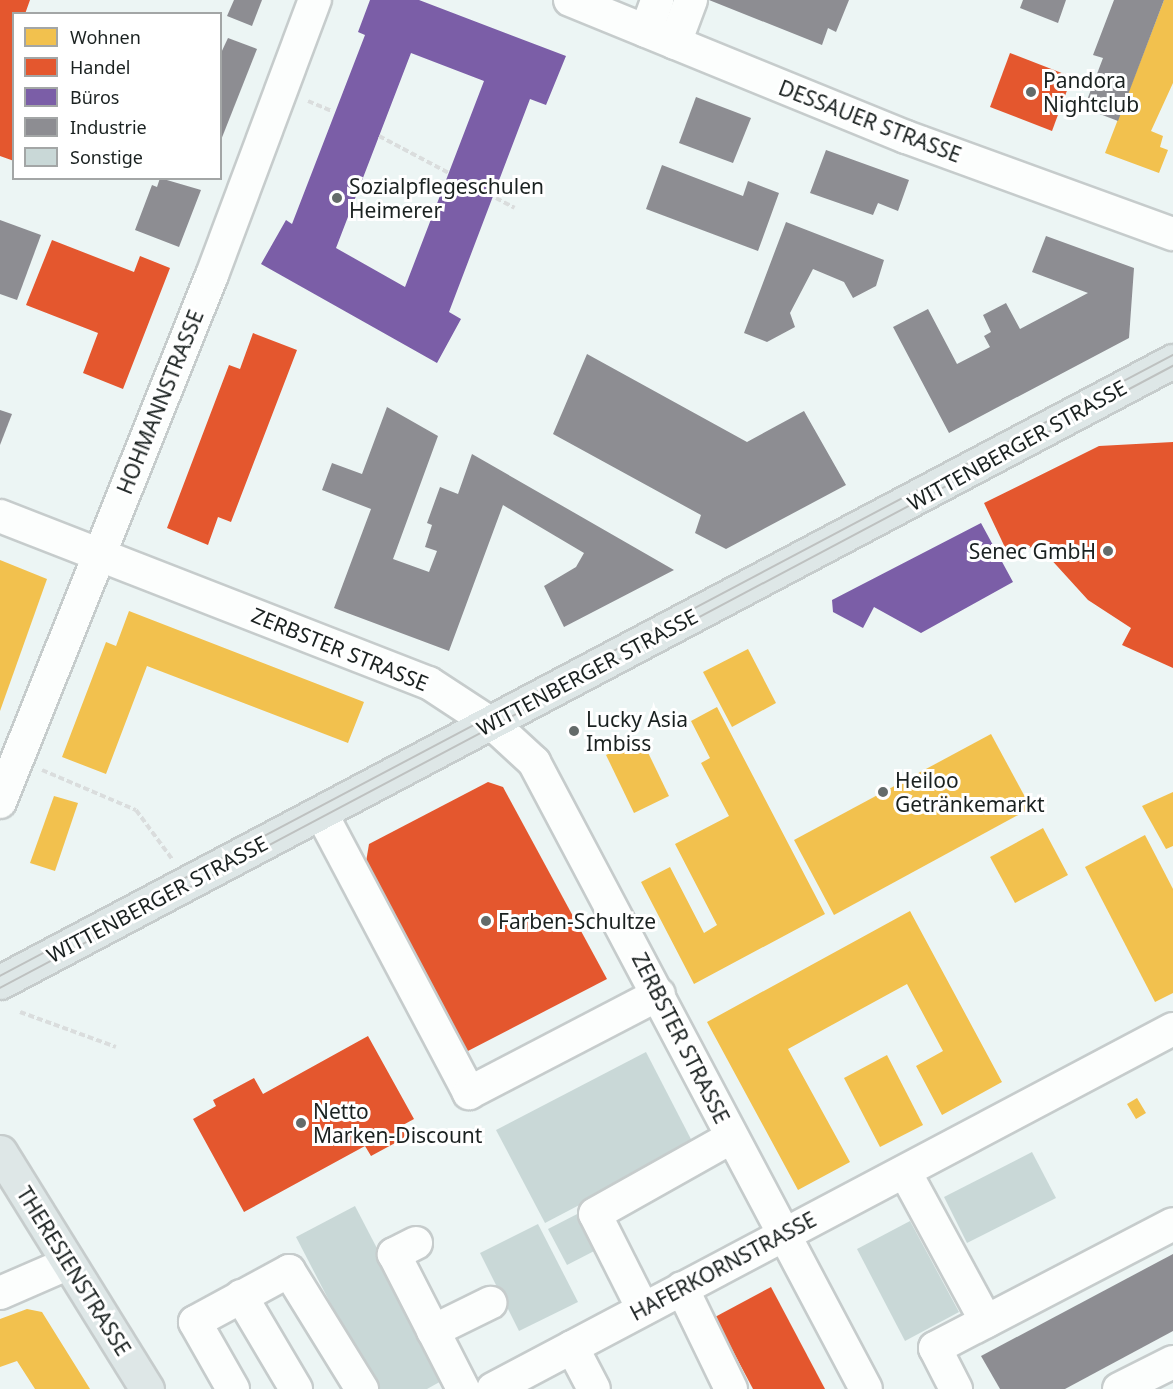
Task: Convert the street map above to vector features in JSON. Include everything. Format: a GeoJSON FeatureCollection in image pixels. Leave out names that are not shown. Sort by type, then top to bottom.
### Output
{"type":"FeatureCollection","features":[{"type":"Feature","properties":{"kind":"main road","name":"WITTENBERGER STRASSE"},"geometry":{"type":"LineString","coordinates":[[0,982],[1173,361]]}},
{"type":"Feature","properties":{"kind":"main road","name":"THERESIENSTRASSE"},"geometry":{"type":"LineString","coordinates":[[0,1152],[147,1389]]}},
{"type":"Feature","properties":{"kind":"street","name":"HOHMANNSTRASSE"},"geometry":{"type":"LineString","coordinates":[[0,802],[212,275],[315,0]]}},
{"type":"Feature","properties":{"kind":"street","name":"DESSAUER STRASSE"},"geometry":{"type":"LineString","coordinates":[[570,0],[906,137],[1173,234]]}},
{"type":"Feature","properties":{"kind":"street"},"geometry":{"type":"LineString","coordinates":[[646,31],[657,0]]}},
{"type":"Feature","properties":{"kind":"street"},"geometry":{"type":"LineString","coordinates":[[675,43],[691,0]]}},
{"type":"Feature","properties":{"kind":"street","name":"ZERBSTER STRASSE"},"geometry":{"type":"LineString","coordinates":[[0,516],[429,683],[490,723],[534,762],[658,994],[781,1235],[866,1389]]}},
{"type":"Feature","properties":{"kind":"street"},"geometry":{"type":"LineString","coordinates":[[321,813],[469,1093],[658,994]]}},
{"type":"Feature","properties":{"kind":"street","name":"HAFERKORNSTRASSE"},"geometry":{"type":"LineString","coordinates":[[493,1389],[1173,1029]]}},
{"type":"Feature","properties":{"kind":"street"},"geometry":{"type":"LineString","coordinates":[[643,1309],[595,1214],[732,1137]]}},
{"type":"Feature","properties":{"kind":"street"},"geometry":{"type":"LineString","coordinates":[[905,1172],[986,1321]]}},
{"type":"Feature","properties":{"kind":"street"},"geometry":{"type":"LineString","coordinates":[[956,1389],[935,1348],[1173,1224]]}},
{"type":"Feature","properties":{"kind":"street"},"geometry":{"type":"LineString","coordinates":[[416,1243],[394,1254],[463,1389]]}},
{"type":"Feature","properties":{"kind":"street"},"geometry":{"type":"LineString","coordinates":[[0,1293],[69,1263]]}},
{"type":"Feature","properties":{"kind":"street"},"geometry":{"type":"LineString","coordinates":[[233,1389],[195,1323],[289,1271],[362,1389]]}},
{"type":"Feature","properties":{"kind":"street"},"geometry":{"type":"LineString","coordinates":[[682,1288],[731,1389]]}},
{"type":"Feature","properties":{"kind":"street"},"geometry":{"type":"LineString","coordinates":[[241,1296],[296,1389]]}},
{"type":"Feature","properties":{"kind":"street"},"geometry":{"type":"LineString","coordinates":[[433,1331],[490,1303]]}},
{"type":"Feature","properties":{"kind":"street"},"geometry":{"type":"LineString","coordinates":[[572,1347],[594,1389]]}},
{"type":"Feature","properties":{"kind":"street"},"geometry":{"type":"LineString","coordinates":[[1119,1389],[1173,1362]]}},
{"type":"Feature","properties":{"kind":"path"},"geometry":{"type":"LineString","coordinates":[[379,136],[449,173]]}},
{"type":"Feature","properties":{"kind":"path"},"geometry":{"type":"LineString","coordinates":[[496,198],[514,208]]}},
{"type":"Feature","properties":{"kind":"path"},"geometry":{"type":"LineString","coordinates":[[16,759],[136,810],[189,882]]}},
{"type":"Feature","properties":{"kind":"path"},"geometry":{"type":"LineString","coordinates":[[20,1012],[116,1047]]}},
{"type":"Feature","properties":{"kind":"building: Wohnen"},"geometry":{"type":"Polygon","coordinates":[[[1164,0],[1173,0],[1173,83],[1151,131],[1163,136],[1160,147],[1168,150],[1159,173],[1105,153],[1164,0]]]}},
{"type":"Feature","properties":{"kind":"building: Wohnen"},"geometry":{"type":"Polygon","coordinates":[[[0,560],[47,579],[0,711],[0,560]]]}},
{"type":"Feature","properties":{"kind":"building: Wohnen"},"geometry":{"type":"Polygon","coordinates":[[[129,611],[364,702],[348,743],[147,666],[106,774],[62,757],[106,642],[116,646],[129,611]]]}},
{"type":"Feature","properties":{"kind":"building: Wohnen"},"geometry":{"type":"Polygon","coordinates":[[[748,649],[776,703],[732,727],[703,672],[748,649]]]}},
{"type":"Feature","properties":{"kind":"building: Wohnen"},"geometry":{"type":"Polygon","coordinates":[[[717,707],[825,914],[694,984],[641,882],[670,867],[704,933],[717,925],[675,844],[729,816],[701,763],[710,758],[691,721],[717,707]]]}},
{"type":"Feature","properties":{"kind":"building: Wohnen"},"geometry":{"type":"Polygon","coordinates":[[[991,734],[1031,808],[834,915],[794,840],[991,734]]]}},
{"type":"Feature","properties":{"kind":"building: Wohnen"},"geometry":{"type":"Polygon","coordinates":[[[641,738],[669,796],[634,813],[606,755],[641,738]]]}},
{"type":"Feature","properties":{"kind":"building: Wohnen"},"geometry":{"type":"Polygon","coordinates":[[[1173,792],[1173,846],[1166,849],[1142,806],[1173,792]]]}},
{"type":"Feature","properties":{"kind":"building: Wohnen"},"geometry":{"type":"Polygon","coordinates":[[[54,796],[78,803],[55,871],[30,863],[54,796]]]}},
{"type":"Feature","properties":{"kind":"building: Wohnen"},"geometry":{"type":"Polygon","coordinates":[[[1043,828],[1068,875],[1015,903],[990,857],[1043,828]]]}},
{"type":"Feature","properties":{"kind":"building: Wohnen"},"geometry":{"type":"Polygon","coordinates":[[[1145,835],[1173,889],[1173,993],[1155,1002],[1085,867],[1145,835]]]}},
{"type":"Feature","properties":{"kind":"building: Wohnen"},"geometry":{"type":"Polygon","coordinates":[[[910,911],[1002,1082],[942,1115],[916,1066],[943,1051],[907,984],[788,1049],[850,1162],[798,1190],[707,1022],[910,911]]]}},
{"type":"Feature","properties":{"kind":"building: Wohnen"},"geometry":{"type":"Polygon","coordinates":[[[887,1055],[923,1125],[880,1147],[844,1078],[887,1055]]]}},
{"type":"Feature","properties":{"kind":"building: Wohnen"},"geometry":{"type":"Polygon","coordinates":[[[1137,1098],[1146,1113],[1136,1119],[1127,1104],[1137,1098]]]}},
{"type":"Feature","properties":{"kind":"building: Wohnen"},"geometry":{"type":"Polygon","coordinates":[[[27,1309],[42,1312],[90,1389],[35,1389],[17,1361],[0,1367],[0,1319],[27,1309]]]}},
{"type":"Feature","properties":{"kind":"building: Handel"},"geometry":{"type":"Polygon","coordinates":[[[0,0],[30,0],[26,12],[12,12],[12,160],[0,156],[0,0]]]}},
{"type":"Feature","properties":{"kind":"building: Handel","name":"Pandora Nightclub"},"geometry":{"type":"Polygon","coordinates":[[[1010,53],[1072,77],[1052,131],[990,107],[1010,53]]]}},
{"type":"Feature","properties":{"kind":"building: Handel"},"geometry":{"type":"Polygon","coordinates":[[[52,240],[134,272],[140,256],[170,268],[123,389],[83,373],[98,333],[26,305],[52,240]]]}},
{"type":"Feature","properties":{"kind":"building: Handel"},"geometry":{"type":"Polygon","coordinates":[[[253,333],[297,350],[231,522],[218,517],[208,545],[167,528],[229,365],[240,369],[253,333]]]}},
{"type":"Feature","properties":{"kind":"building: Handel","name":"Senec GmbH"},"geometry":{"type":"Polygon","coordinates":[[[1173,442],[1173,668],[1122,645],[1131,628],[1088,600],[1037,544],[1010,558],[984,503],[1099,446],[1173,442]]]}},
{"type":"Feature","properties":{"kind":"building: Handel","name":"Farben-Schultze"},"geometry":{"type":"Polygon","coordinates":[[[488,782],[503,787],[607,979],[464,1053],[366,862],[369,844],[488,782]]]}},
{"type":"Feature","properties":{"kind":"building: Handel","name":"Netto Marken-Discount"},"geometry":{"type":"Polygon","coordinates":[[[368,1036],[414,1119],[403,1125],[408,1136],[371,1156],[365,1146],[244,1212],[193,1119],[216,1106],[213,1100],[254,1078],[263,1094],[368,1036]]]}},
{"type":"Feature","properties":{"kind":"building: Handel"},"geometry":{"type":"Polygon","coordinates":[[[771,1287],[825,1389],[753,1389],[715,1317],[771,1287]]]}},
{"type":"Feature","properties":{"kind":"building: Büros"},"geometry":{"type":"Polygon","coordinates":[[[370,0],[419,0],[566,56],[546,105],[530,99],[449,312],[461,319],[437,363],[261,264],[286,220],[292,224],[365,35],[358,32],[370,0]],[[411,53],[336,248],[405,287],[484,81],[411,53]]]}},
{"type":"Feature","properties":{"kind":"building: Büros"},"geometry":{"type":"Polygon","coordinates":[[[981,523],[1013,582],[921,633],[874,607],[863,628],[833,612],[832,600],[981,523]]]}},
{"type":"Feature","properties":{"kind":"building: Industrie"},"geometry":{"type":"Polygon","coordinates":[[[234,0],[262,0],[252,26],[227,16],[234,0]]]}},
{"type":"Feature","properties":{"kind":"building: Industrie"},"geometry":{"type":"Polygon","coordinates":[[[709,0],[849,0],[836,32],[828,28],[822,45],[709,0]]]}},
{"type":"Feature","properties":{"kind":"building: Industrie"},"geometry":{"type":"Polygon","coordinates":[[[1023,0],[1066,0],[1058,23],[1020,8],[1023,0]]]}},
{"type":"Feature","properties":{"kind":"building: Industrie"},"geometry":{"type":"Polygon","coordinates":[[[1114,0],[1164,0],[1118,121],[1084,108],[1103,58],[1093,55],[1114,0]]]}},
{"type":"Feature","properties":{"kind":"building: Industrie"},"geometry":{"type":"Polygon","coordinates":[[[228,38],[257,49],[222,137],[222,51],[228,38]]]}},
{"type":"Feature","properties":{"kind":"building: Industrie"},"geometry":{"type":"Polygon","coordinates":[[[696,97],[751,118],[733,163],[679,143],[696,97]]]}},
{"type":"Feature","properties":{"kind":"building: Industrie"},"geometry":{"type":"Polygon","coordinates":[[[826,150],[909,180],[898,211],[878,203],[873,215],[810,193],[826,150]]]}},
{"type":"Feature","properties":{"kind":"building: Industrie"},"geometry":{"type":"Polygon","coordinates":[[[662,165],[743,196],[748,181],[779,193],[758,251],[646,209],[662,165]]]}},
{"type":"Feature","properties":{"kind":"building: Industrie"},"geometry":{"type":"Polygon","coordinates":[[[159,180],[167,180],[201,190],[179,247],[135,230],[152,185],[157,187],[159,180]]]}},
{"type":"Feature","properties":{"kind":"building: Industrie"},"geometry":{"type":"Polygon","coordinates":[[[0,220],[41,235],[17,300],[0,294],[0,220]]]}},
{"type":"Feature","properties":{"kind":"building: Industrie"},"geometry":{"type":"Polygon","coordinates":[[[786,222],[884,260],[876,286],[853,298],[844,282],[813,269],[790,313],[795,327],[767,342],[744,333],[786,222]]]}},
{"type":"Feature","properties":{"kind":"building: Industrie"},"geometry":{"type":"Polygon","coordinates":[[[1046,236],[1134,268],[1129,338],[949,433],[893,327],[928,309],[957,364],[990,347],[984,336],[991,332],[983,315],[1006,303],[1020,329],[1088,293],[1032,272],[1046,236]]]}},
{"type":"Feature","properties":{"kind":"building: Industrie"},"geometry":{"type":"Polygon","coordinates":[[[587,354],[747,442],[804,411],[846,485],[726,549],[695,533],[701,515],[553,434],[587,354]]]}},
{"type":"Feature","properties":{"kind":"building: Industrie"},"geometry":{"type":"Polygon","coordinates":[[[387,407],[438,436],[393,559],[429,572],[437,551],[425,547],[432,525],[427,523],[440,487],[458,494],[472,454],[674,570],[564,627],[544,586],[576,567],[584,553],[503,505],[449,651],[334,608],[371,509],[322,490],[332,463],[362,474],[387,407]]]}},
{"type":"Feature","properties":{"kind":"building: Industrie"},"geometry":{"type":"Polygon","coordinates":[[[0,410],[12,414],[0,445],[0,410]]]}},
{"type":"Feature","properties":{"kind":"building: Industrie"},"geometry":{"type":"Polygon","coordinates":[[[1173,1254],[1173,1331],[1065,1389],[1000,1389],[981,1356],[1173,1254]]]}},
{"type":"Feature","properties":{"kind":"building: Sonstige"},"geometry":{"type":"Polygon","coordinates":[[[646,1052],[694,1145],[545,1223],[496,1130],[646,1052]]]}},
{"type":"Feature","properties":{"kind":"building: Sonstige"},"geometry":{"type":"Polygon","coordinates":[[[1032,1152],[1056,1198],[967,1243],[944,1197],[1032,1152]]]}},
{"type":"Feature","properties":{"kind":"building: Sonstige"},"geometry":{"type":"Polygon","coordinates":[[[355,1206],[445,1379],[427,1389],[375,1389],[296,1237],[355,1206]]]}},
{"type":"Feature","properties":{"kind":"building: Sonstige"},"geometry":{"type":"Polygon","coordinates":[[[583,1211],[602,1247],[567,1265],[548,1229],[583,1211]]]}},
{"type":"Feature","properties":{"kind":"building: Sonstige"},"geometry":{"type":"Polygon","coordinates":[[[910,1221],[959,1312],[905,1341],[857,1249],[910,1221]]]}},
{"type":"Feature","properties":{"kind":"building: Sonstige"},"geometry":{"type":"Polygon","coordinates":[[[538,1224],[578,1302],[519,1331],[480,1253],[538,1224]]]}},
{"type":"Feature","properties":{"kind":"tram line"},"geometry":{"type":"LineString","coordinates":[[0,976],[1173,355]]}},
{"type":"Feature","properties":{"kind":"tram line"},"geometry":{"type":"LineString","coordinates":[[0,988],[1173,366]]}},
{"type":"Feature","properties":{"kind":"place","name":"Pandora Nightclub"},"geometry":{"type":"Point","coordinates":[1031,92]}},
{"type":"Feature","properties":{"kind":"place","name":"Sozialpflegeschulen Heimerer"},"geometry":{"type":"Point","coordinates":[337,198]}},
{"type":"Feature","properties":{"kind":"place","name":"Senec GmbH"},"geometry":{"type":"Point","coordinates":[1108,551]}},
{"type":"Feature","properties":{"kind":"place","name":"Lucky Asia Imbiss"},"geometry":{"type":"Point","coordinates":[574,731]}},
{"type":"Feature","properties":{"kind":"place","name":"Heiloo Getränkemarkt"},"geometry":{"type":"Point","coordinates":[883,792]}},
{"type":"Feature","properties":{"kind":"place","name":"Farben-Schultze"},"geometry":{"type":"Point","coordinates":[486,921]}},
{"type":"Feature","properties":{"kind":"place","name":"Netto Marken-Discount"},"geometry":{"type":"Point","coordinates":[301,1123]}}]}
